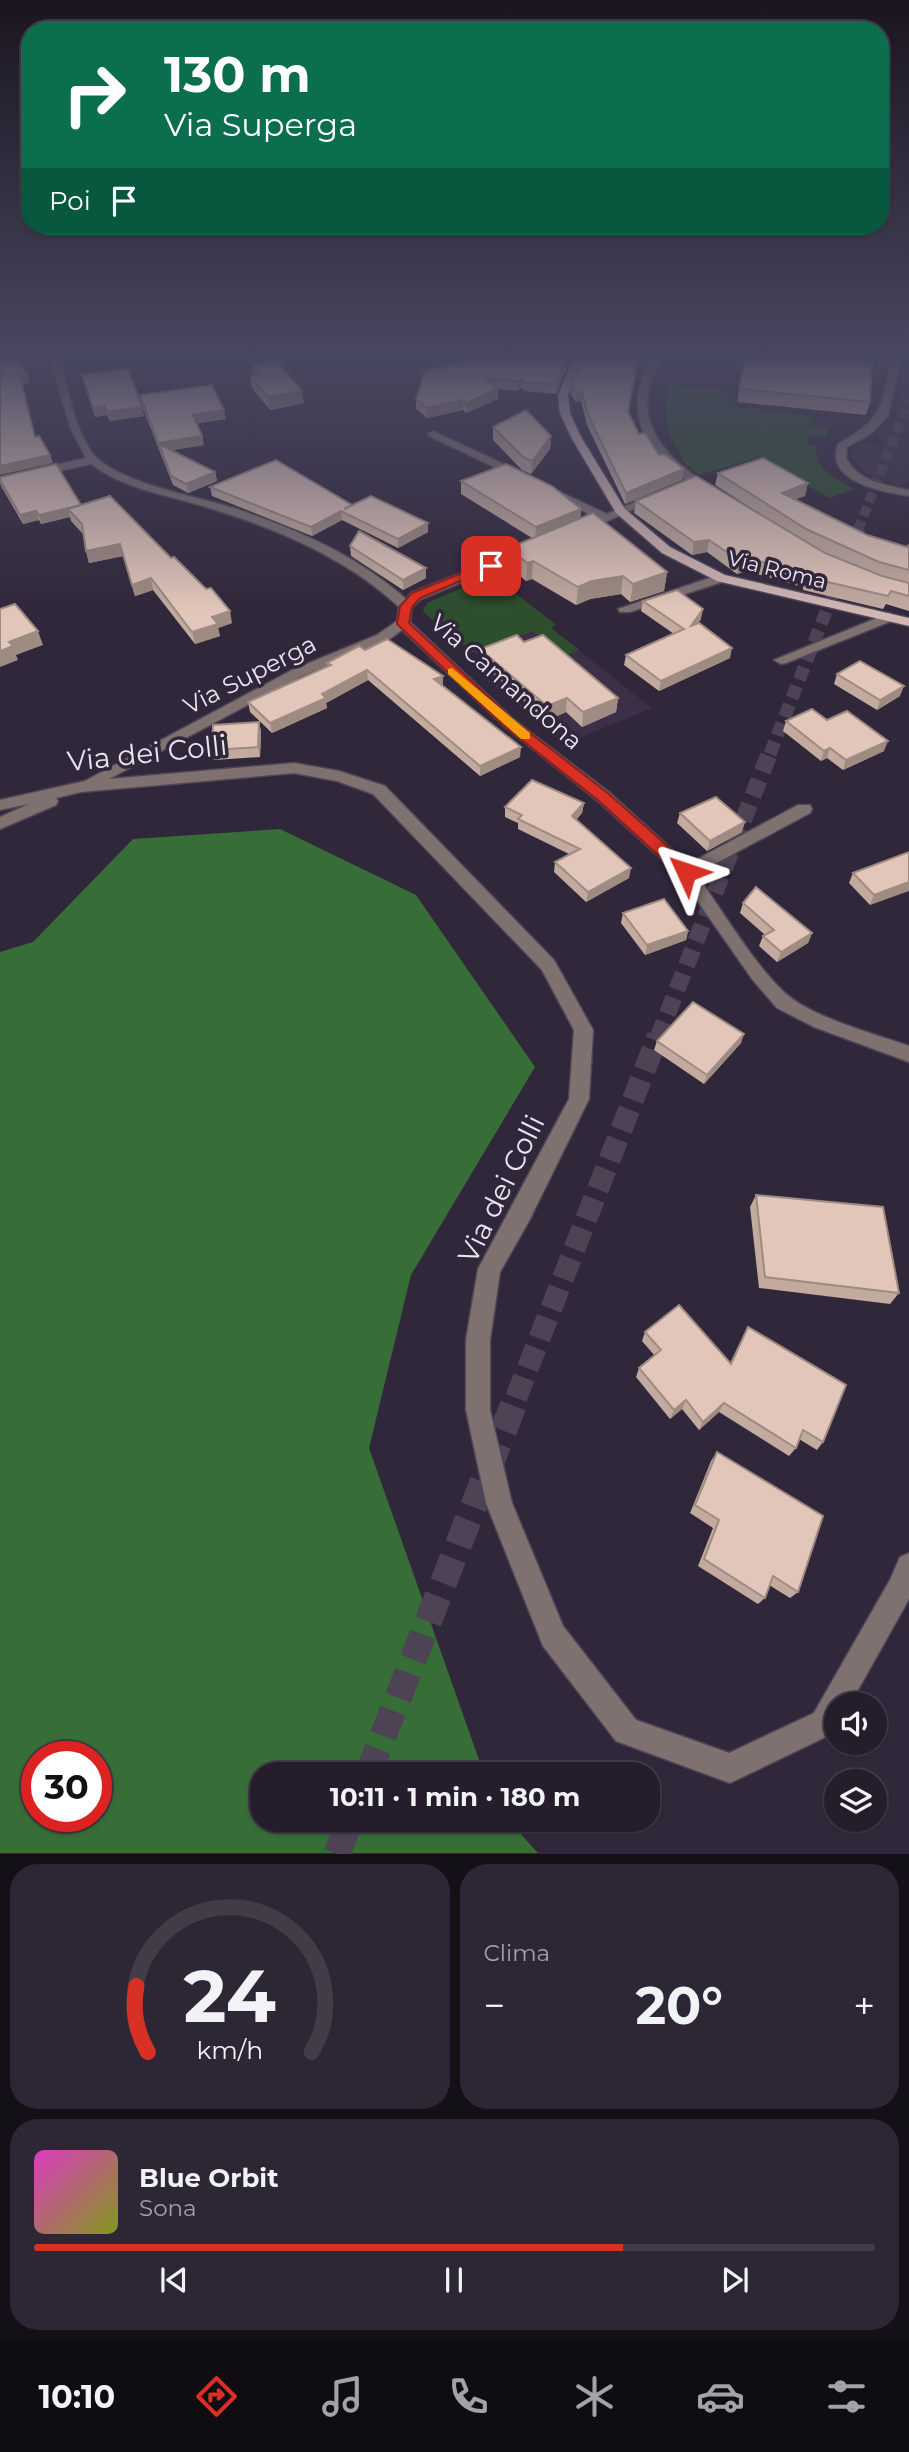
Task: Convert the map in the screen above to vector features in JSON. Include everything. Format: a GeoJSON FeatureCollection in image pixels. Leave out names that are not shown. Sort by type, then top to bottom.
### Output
{"type":"FeatureCollection","features":[{"type":"Feature","properties":{"kind":"main road","name":"Via Roma"},"geometry":{"type":"LineString","coordinates":[[577,439],[620,511],[666,550],[721,578],[909,622]]}},
{"type":"Feature","properties":{"kind":"street"},"geometry":{"type":"LineString","coordinates":[[0,481],[93,460],[80,439]]}},
{"type":"Feature","properties":{"kind":"street"},"geometry":{"type":"LineString","coordinates":[[442,439],[532,482]]}},
{"type":"Feature","properties":{"kind":"street"},"geometry":{"type":"LineString","coordinates":[[651,439],[660,453],[694,482],[716,495]]}},
{"type":"Feature","properties":{"kind":"street"},"geometry":{"type":"LineString","coordinates":[[855,439],[842,446],[839,454],[841,462],[850,472],[867,482],[909,493]]}},
{"type":"Feature","properties":{"kind":"street","name":"Via Camandona"},"geometry":{"type":"LineString","coordinates":[[93,460],[125,478],[225,509],[278,529],[366,572],[406,606],[403,624],[508,722],[604,797],[686,872],[758,974],[783,1003],[821,1022],[909,1054]]}},
{"type":"Feature","properties":{"kind":"street"},"geometry":{"type":"LineString","coordinates":[[682,486],[694,482]]}},
{"type":"Feature","properties":{"kind":"street"},"geometry":{"type":"LineString","coordinates":[[545,488],[607,518]]}},
{"type":"Feature","properties":{"kind":"street"},"geometry":{"type":"LineString","coordinates":[[568,534],[669,491]]}},
{"type":"Feature","properties":{"kind":"street"},"geometry":{"type":"LineString","coordinates":[[406,606],[416,596],[542,545]]}},
{"type":"Feature","properties":{"kind":"street"},"geometry":{"type":"LineString","coordinates":[[625,610],[721,578]]}},
{"type":"Feature","properties":{"kind":"street"},"geometry":{"type":"LineString","coordinates":[[781,660],[888,617]]}},
{"type":"Feature","properties":{"kind":"street","name":"Via Superga"},"geometry":{"type":"LineString","coordinates":[[81,787],[209,722],[297,673],[382,638],[403,624]]}},
{"type":"Feature","properties":{"kind":"street","name":"Via dei Colli"},"geometry":{"type":"LineString","coordinates":[[0,805],[81,787],[294,768],[339,776],[379,790],[548,965],[584,1030],[579,1099],[521,1214],[489,1269],[478,1340],[478,1410],[499,1503],[553,1636],[626,1731],[730,1768],[824,1723],[900,1590],[909,1566]]}},
{"type":"Feature","properties":{"kind":"street"},"geometry":{"type":"LineString","coordinates":[[0,823],[81,787]]}},
{"type":"Feature","properties":{"kind":"street"},"geometry":{"type":"LineString","coordinates":[[686,872],[804,810]]}},
{"type":"Feature","properties":{"kind":"shaded area"},"geometry":{"type":"Polygon","coordinates":[[[881,439],[909,439],[909,480],[900,486],[864,472],[851,456],[859,442],[883,445],[886,442],[881,439]]]}},
{"type":"Feature","properties":{"kind":"shaded area"},"geometry":{"type":"Polygon","coordinates":[[[492,575],[556,625],[551,628],[652,708],[564,744],[478,673],[471,667],[484,661],[423,612],[423,607],[492,575]]]}},
{"type":"Feature","properties":{"kind":"green space"},"geometry":{"type":"Polygon","coordinates":[[[809,439],[808,444],[816,446],[823,468],[855,489],[829,498],[760,457],[699,475],[682,461],[683,457],[673,440],[809,439]]]}},
{"type":"Feature","properties":{"kind":"green space"},"geometry":{"type":"Polygon","coordinates":[[[492,575],[556,625],[551,628],[579,650],[565,656],[533,631],[472,652],[423,612],[427,603],[492,575]]]}},
{"type":"Feature","properties":{"kind":"green space"},"geometry":{"type":"Polygon","coordinates":[[[280,829],[416,895],[535,1067],[411,1275],[369,1448],[480,1762],[250,1762],[250,1832],[519,1832],[538,1853],[0,1853],[0,952],[33,942],[133,839],[280,829]]]}},
{"type":"Feature","properties":{"kind":"building"},"geometry":{"type":"Polygon","coordinates":[[[0,439],[40,439],[50,455],[0,466],[0,439]]]}},
{"type":"Feature","properties":{"kind":"building"},"geometry":{"type":"Polygon","coordinates":[[[156,439],[186,439],[158,443],[156,439]]]}},
{"type":"Feature","properties":{"kind":"building"},"geometry":{"type":"Polygon","coordinates":[[[505,439],[549,439],[532,461],[523,457],[505,439]]]}},
{"type":"Feature","properties":{"kind":"building"},"geometry":{"type":"Polygon","coordinates":[[[599,439],[649,439],[659,455],[664,454],[684,469],[626,493],[599,439]]]}},
{"type":"Feature","properties":{"kind":"building"},"geometry":{"type":"Polygon","coordinates":[[[159,444],[215,472],[186,484],[171,476],[159,444]]]}},
{"type":"Feature","properties":{"kind":"building"},"geometry":{"type":"Polygon","coordinates":[[[763,458],[808,483],[782,493],[867,535],[907,547],[909,545],[909,570],[879,562],[806,529],[718,473],[763,458]]]}},
{"type":"Feature","properties":{"kind":"building"},"geometry":{"type":"Polygon","coordinates":[[[276,460],[352,505],[344,509],[371,496],[428,523],[398,539],[341,511],[311,527],[210,487],[276,460]]]}},
{"type":"Feature","properties":{"kind":"building"},"geometry":{"type":"Polygon","coordinates":[[[56,464],[81,505],[39,515],[36,511],[20,515],[0,477],[56,464]]]}},
{"type":"Feature","properties":{"kind":"building"},"geometry":{"type":"Polygon","coordinates":[[[506,464],[552,486],[581,509],[536,527],[461,481],[506,464]]]}},
{"type":"Feature","properties":{"kind":"building"},"geometry":{"type":"Polygon","coordinates":[[[696,476],[825,553],[882,576],[909,583],[909,596],[891,591],[888,596],[806,577],[808,575],[748,558],[740,561],[709,540],[694,542],[636,501],[696,476]]]}},
{"type":"Feature","properties":{"kind":"building"},"geometry":{"type":"Polygon","coordinates":[[[110,496],[171,558],[174,557],[206,589],[211,588],[230,611],[212,617],[218,624],[192,632],[151,578],[132,585],[120,544],[86,551],[82,524],[68,509],[110,496]]]}},
{"type":"Feature","properties":{"kind":"building"},"geometry":{"type":"Polygon","coordinates":[[[593,513],[667,572],[633,584],[623,576],[592,581],[578,587],[533,561],[527,563],[509,548],[593,513]]]}},
{"type":"Feature","properties":{"kind":"building"},"geometry":{"type":"Polygon","coordinates":[[[359,531],[426,568],[403,580],[350,546],[359,531]]]}},
{"type":"Feature","properties":{"kind":"building"},"geometry":{"type":"Polygon","coordinates":[[[677,590],[703,609],[691,626],[699,623],[732,648],[661,681],[626,655],[684,629],[643,601],[677,590]]]}},
{"type":"Feature","properties":{"kind":"building"},"geometry":{"type":"Polygon","coordinates":[[[15,604],[38,631],[9,642],[13,646],[0,651],[0,609],[15,604]]]}},
{"type":"Feature","properties":{"kind":"building"},"geometry":{"type":"Polygon","coordinates":[[[517,635],[524,642],[543,635],[618,698],[583,712],[567,698],[547,706],[480,649],[517,635]]]}},
{"type":"Feature","properties":{"kind":"building"},"geometry":{"type":"Polygon","coordinates":[[[387,639],[443,676],[434,679],[521,747],[480,766],[367,670],[322,694],[326,698],[270,723],[248,702],[331,665],[327,663],[359,646],[365,650],[387,639]]]}},
{"type":"Feature","properties":{"kind":"building"},"geometry":{"type":"Polygon","coordinates":[[[860,661],[904,686],[880,700],[837,674],[860,661]]]}},
{"type":"Feature","properties":{"kind":"building"},"geometry":{"type":"Polygon","coordinates":[[[812,709],[827,720],[847,711],[888,741],[846,760],[830,748],[824,751],[786,721],[812,709]]]}},
{"type":"Feature","properties":{"kind":"building"},"geometry":{"type":"Polygon","coordinates":[[[259,722],[258,747],[212,750],[213,725],[259,722]]]}},
{"type":"Feature","properties":{"kind":"building"},"geometry":{"type":"Polygon","coordinates":[[[532,780],[584,803],[572,816],[631,868],[588,892],[555,862],[580,849],[518,819],[522,815],[505,807],[532,780]]]}},
{"type":"Feature","properties":{"kind":"building"},"geometry":{"type":"Polygon","coordinates":[[[716,797],[745,822],[710,841],[680,813],[716,797]]]}},
{"type":"Feature","properties":{"kind":"building"},"geometry":{"type":"Polygon","coordinates":[[[909,852],[909,882],[874,895],[853,873],[909,852]]]}},
{"type":"Feature","properties":{"kind":"building"},"geometry":{"type":"Polygon","coordinates":[[[756,887],[812,933],[781,952],[763,936],[774,930],[743,903],[756,887]]]}},
{"type":"Feature","properties":{"kind":"building"},"geometry":{"type":"Polygon","coordinates":[[[664,899],[688,931],[647,945],[623,913],[664,899]]]}},
{"type":"Feature","properties":{"kind":"building"},"geometry":{"type":"Polygon","coordinates":[[[693,1002],[744,1034],[707,1075],[657,1041],[693,1002]]]}},
{"type":"Feature","properties":{"kind":"building"},"geometry":{"type":"Polygon","coordinates":[[[756,1195],[883,1207],[899,1293],[765,1277],[756,1195]]]}},
{"type":"Feature","properties":{"kind":"building"},"geometry":{"type":"Polygon","coordinates":[[[679,1305],[731,1364],[748,1327],[846,1385],[823,1442],[803,1430],[796,1448],[724,1403],[703,1422],[686,1400],[674,1410],[639,1368],[661,1350],[645,1332],[679,1305]]]}},
{"type":"Feature","properties":{"kind":"building"},"geometry":{"type":"Polygon","coordinates":[[[717,1452],[823,1516],[798,1592],[773,1576],[765,1598],[704,1559],[719,1520],[695,1505],[717,1452]]]}},
{"type":"Feature","properties":{"kind":"tunnel"},"geometry":{"type":"LineString","coordinates":[[858,530],[894,439]]}},
{"type":"Feature","properties":{"kind":"tunnel"},"geometry":{"type":"LineString","coordinates":[[770,754],[859,528]]}},
{"type":"Feature","properties":{"kind":"tunnel"},"geometry":{"type":"LineString","coordinates":[[658,1038],[770,752]]}},
{"type":"Feature","properties":{"kind":"tunnel"},"geometry":{"type":"LineString","coordinates":[[516,1398],[658,1036]]}},
{"type":"Feature","properties":{"kind":"tunnel"},"geometry":{"type":"LineString","coordinates":[[373,1762],[517,1396]]}},
{"type":"Feature","properties":{"kind":"tunnel"},"geometry":{"type":"LineString","coordinates":[[337,1854],[345,1832]]}},
{"type":"Feature","properties":{"kind":"slow traffic"},"geometry":{"type":"LineString","coordinates":[[452,671],[526,736]]}},
{"type":"Feature","properties":{"kind":"route"},"geometry":{"type":"LineString","coordinates":[[491,566],[416,596],[406,606],[403,624],[508,722],[604,797],[686,872]]}}]}
